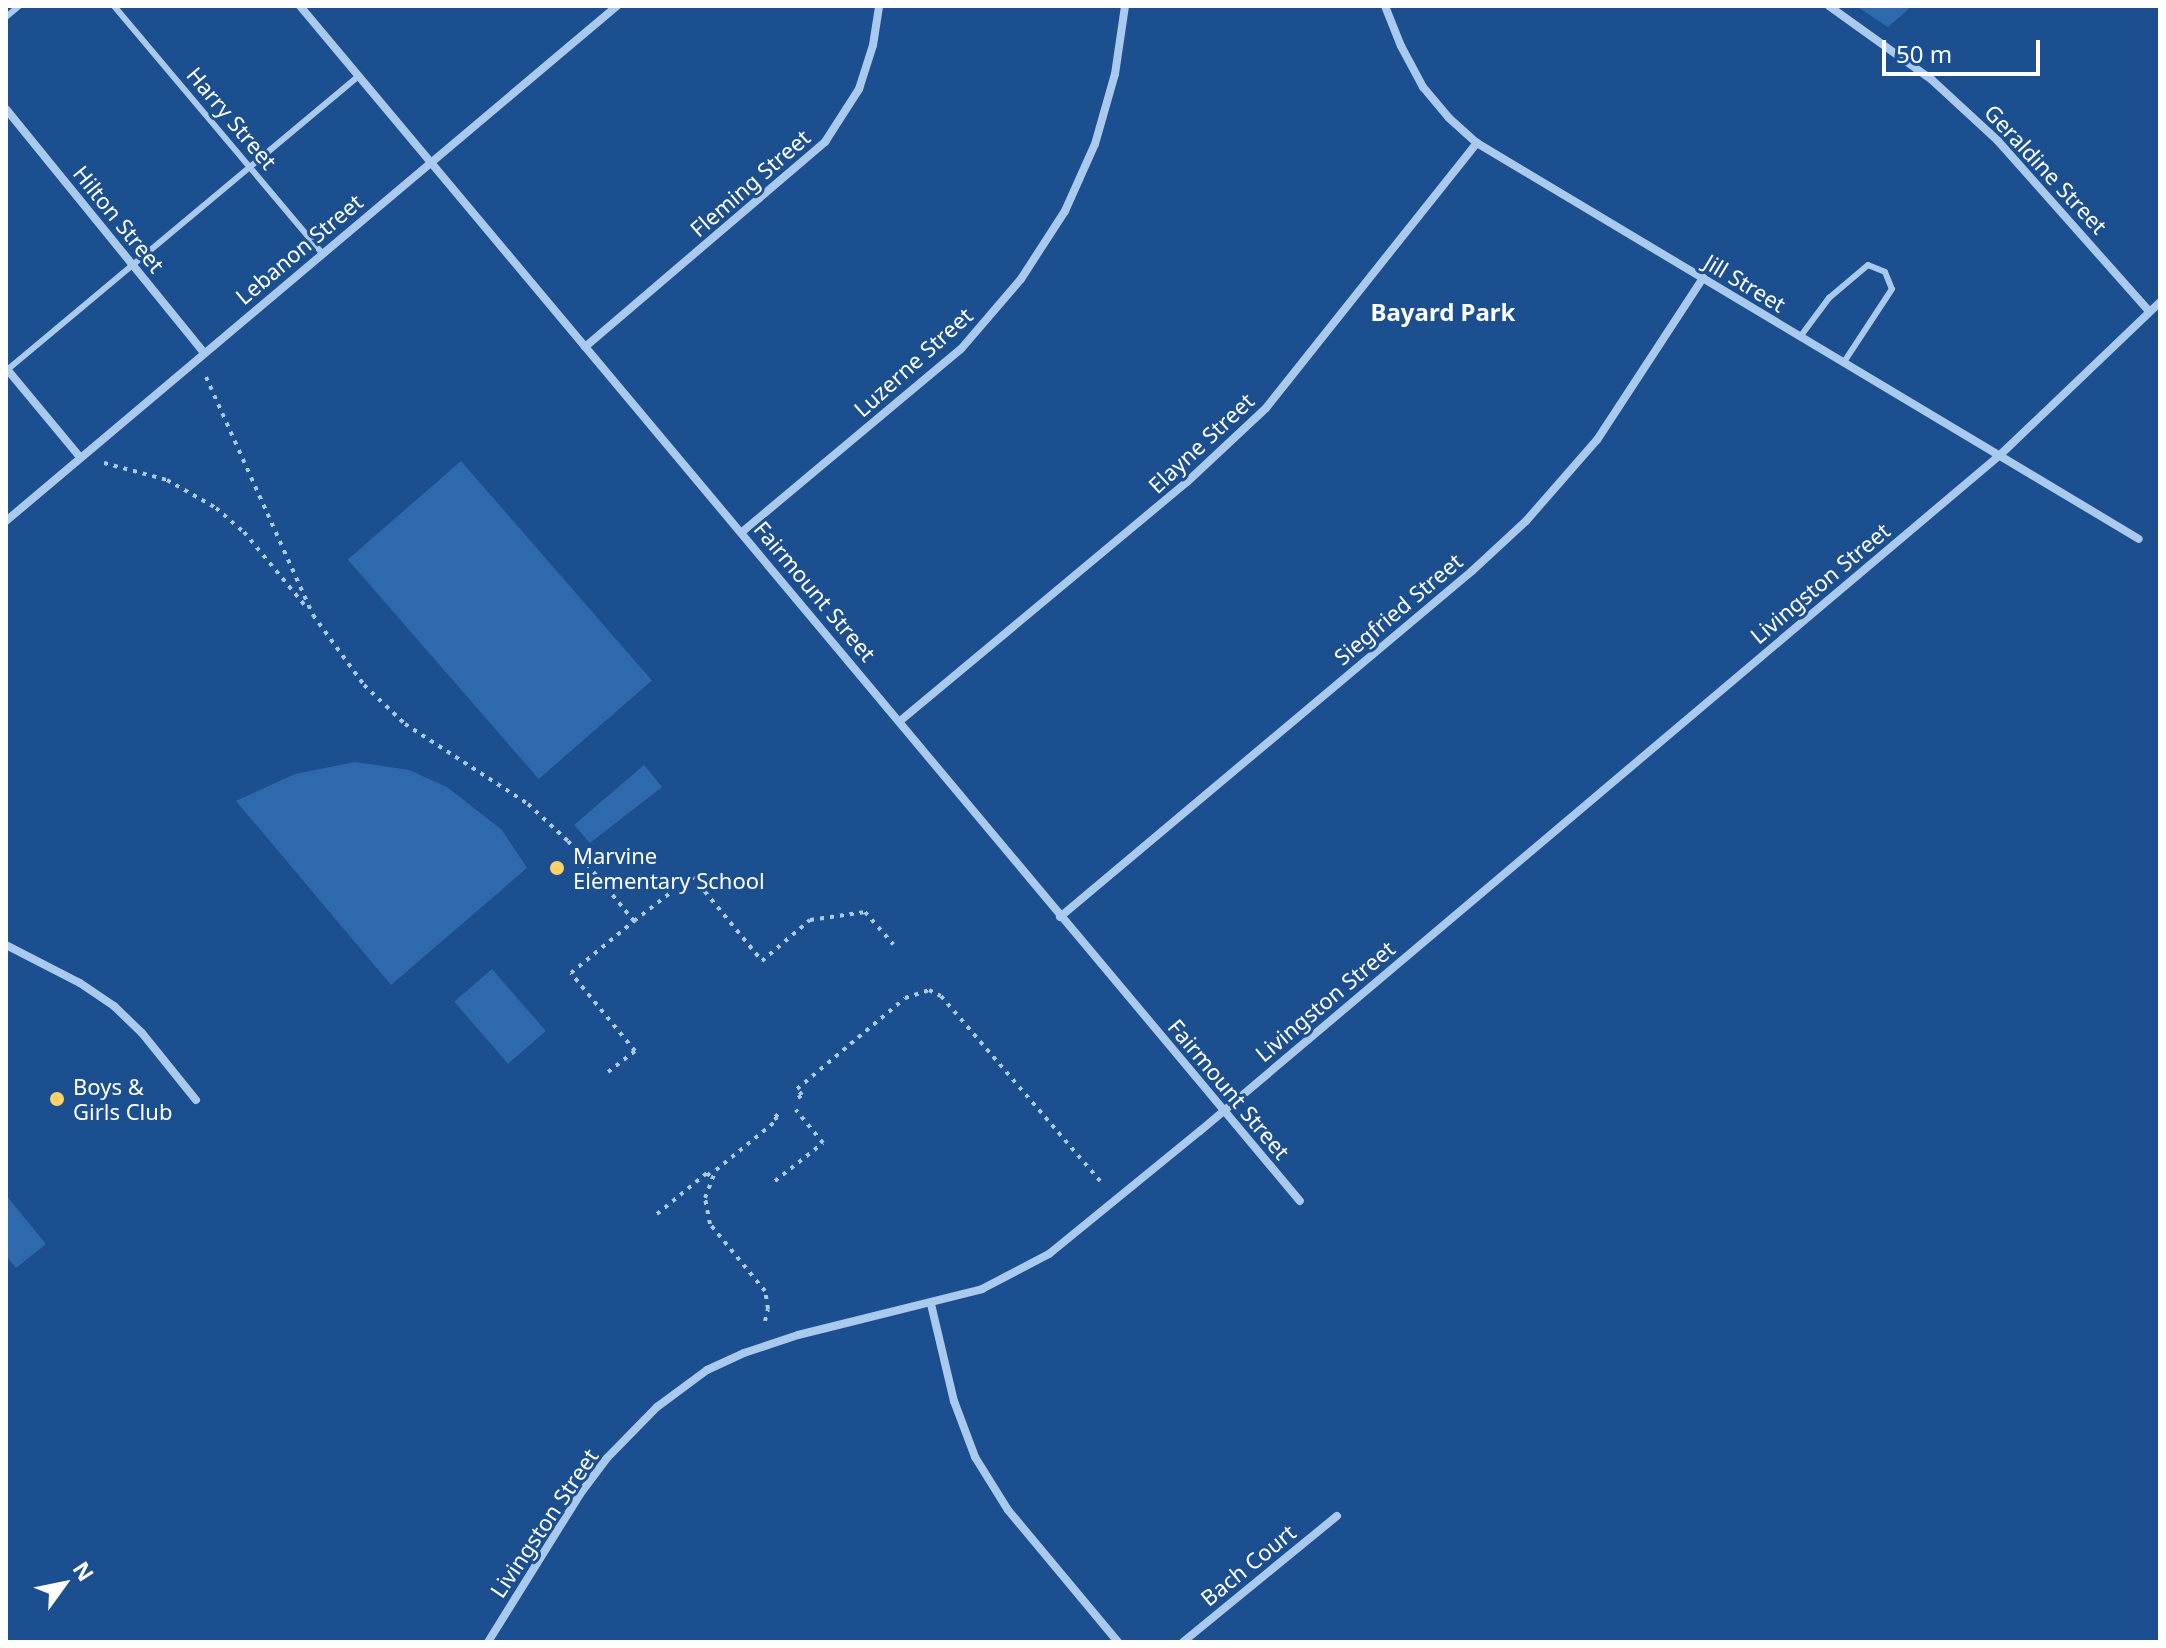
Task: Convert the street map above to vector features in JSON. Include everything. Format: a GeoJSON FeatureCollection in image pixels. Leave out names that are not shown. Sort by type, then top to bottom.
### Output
{"type":"FeatureCollection","features":[{"type":"Feature","properties":{"kind":"street","name":"Fairmount Street"},"geometry":{"type":"LineString","coordinates":[[300,6],[1300,1201]]}},
{"type":"Feature","properties":{"kind":"street","name":"Lebanon Street"},"geometry":{"type":"LineString","coordinates":[[6,521],[617,6]]}},
{"type":"Feature","properties":{"kind":"street","name":"Fleming Street"},"geometry":{"type":"LineString","coordinates":[[585,347],[825,142],[859,89],[873,45],[879,6]]}},
{"type":"Feature","properties":{"kind":"street","name":"Luzerne Street"},"geometry":{"type":"LineString","coordinates":[[742,532],[961,349],[1021,279],[1065,211],[1095,144],[1115,74],[1125,6]]}},
{"type":"Feature","properties":{"kind":"street","name":"Jill Street"},"geometry":{"type":"LineString","coordinates":[[1385,6],[1401,46],[1423,87],[1449,118],[1477,143],[2139,539]]}},
{"type":"Feature","properties":{"kind":"street","name":"Geraldine Street"},"geometry":{"type":"LineString","coordinates":[[1829,6],[1932,80],[1998,141],[2149,311]]}},
{"type":"Feature","properties":{"kind":"street","name":"Hilton Street"},"geometry":{"type":"LineString","coordinates":[[6,109],[204,353]]}},
{"type":"Feature","properties":{"kind":"street","name":"Elayne Street"},"geometry":{"type":"LineString","coordinates":[[900,721],[1187,482],[1266,408],[1477,143]]}},
{"type":"Feature","properties":{"kind":"street","name":"Siegfried Street"},"geometry":{"type":"LineString","coordinates":[[1060,917],[1472,571],[1526,521],[1597,440],[1703,278]]}},
{"type":"Feature","properties":{"kind":"street","name":"Livingston Street"},"geometry":{"type":"LineString","coordinates":[[488,1642],[589,1481],[645,1418],[676,1393],[707,1370],[774,1342],[931,1304],[1004,1280],[1040,1260],[1224,1110],[2000,455],[2160,302]]}},
{"type":"Feature","properties":{"kind":"street"},"geometry":{"type":"LineString","coordinates":[[7,369],[80,457]]}},
{"type":"Feature","properties":{"kind":"street"},"geometry":{"type":"LineString","coordinates":[[6,945],[80,983],[114,1006],[142,1033],[196,1100]]}},
{"type":"Feature","properties":{"kind":"street"},"geometry":{"type":"LineString","coordinates":[[931,1304],[954,1401],[975,1457],[1008,1510],[1118,1642]]}},
{"type":"Feature","properties":{"kind":"street","name":"Bach Court"},"geometry":{"type":"LineString","coordinates":[[1183,1642],[1337,1516]]}},
{"type":"Feature","properties":{"kind":"lane"},"geometry":{"type":"LineString","coordinates":[[6,17],[19,6]]}},
{"type":"Feature","properties":{"kind":"lane","name":"Harry Street"},"geometry":{"type":"LineString","coordinates":[[114,6],[322,253]]}},
{"type":"Feature","properties":{"kind":"lane"},"geometry":{"type":"LineString","coordinates":[[7,369],[358,77]]}},
{"type":"Feature","properties":{"kind":"lane"},"geometry":{"type":"LineString","coordinates":[[1800,337],[1829,298],[1868,265],[1885,272],[1892,289],[1844,362]]}},
{"type":"Feature","properties":{"kind":"path"},"geometry":{"type":"LineString","coordinates":[[206,377],[313,615]]}},
{"type":"Feature","properties":{"kind":"path"},"geometry":{"type":"LineString","coordinates":[[104,463],[167,480],[216,508],[249,537],[313,615],[364,685],[389,712],[528,804],[568,841],[634,921]]}},
{"type":"Feature","properties":{"kind":"path"},"geometry":{"type":"LineString","coordinates":[[608,1072],[635,1051],[571,973],[692,876],[762,961],[807,921],[865,912],[893,944]]}},
{"type":"Feature","properties":{"kind":"path"},"geometry":{"type":"LineString","coordinates":[[798,1098],[802,1095],[797,1089],[905,998],[929,990],[941,996],[1100,1181]]}},
{"type":"Feature","properties":{"kind":"path"},"geometry":{"type":"LineString","coordinates":[[775,1181],[823,1143],[796,1110]]}},
{"type":"Feature","properties":{"kind":"path"},"geometry":{"type":"LineString","coordinates":[[765,1321],[768,1309],[765,1291],[708,1218],[705,1198],[711,1177],[777,1120],[775,1117],[782,1111]]}},
{"type":"Feature","properties":{"kind":"path"},"geometry":{"type":"LineString","coordinates":[[657,1214],[707,1173],[711,1177]]}},
{"type":"Feature","properties":{"kind":"shaded area"},"geometry":{"type":"Polygon","coordinates":[[[1856,6],[1912,6],[1888,27],[1856,6]]]}},
{"type":"Feature","properties":{"kind":"shaded area"},"geometry":{"type":"Polygon","coordinates":[[[461,461],[652,681],[539,779],[348,559],[461,461]]]}},
{"type":"Feature","properties":{"kind":"shaded area"},"geometry":{"type":"Polygon","coordinates":[[[355,762],[409,770],[447,787],[502,830],[527,868],[391,985],[236,801],[295,774],[355,762]]]}},
{"type":"Feature","properties":{"kind":"shaded area"},"geometry":{"type":"Polygon","coordinates":[[[644,765],[662,787],[590,843],[574,825],[644,765]]]}},
{"type":"Feature","properties":{"kind":"shaded area"},"geometry":{"type":"Polygon","coordinates":[[[492,969],[546,1031],[508,1064],[454,1002],[492,969]]]}},
{"type":"Feature","properties":{"kind":"shaded area"},"geometry":{"type":"Polygon","coordinates":[[[6,1195],[46,1244],[16,1268],[6,1256],[6,1195]]]}},
{"type":"Feature","properties":{"kind":"place","name":"Marvine Elementary School"},"geometry":{"type":"Point","coordinates":[557,868]}},
{"type":"Feature","properties":{"kind":"place","name":"Boys & Girls Club"},"geometry":{"type":"Point","coordinates":[57,1099]}},
{"type":"Feature","properties":{"kind":"district","name":"Bayard Park"},"geometry":{"type":"Point","coordinates":[1443,312]}}]}
